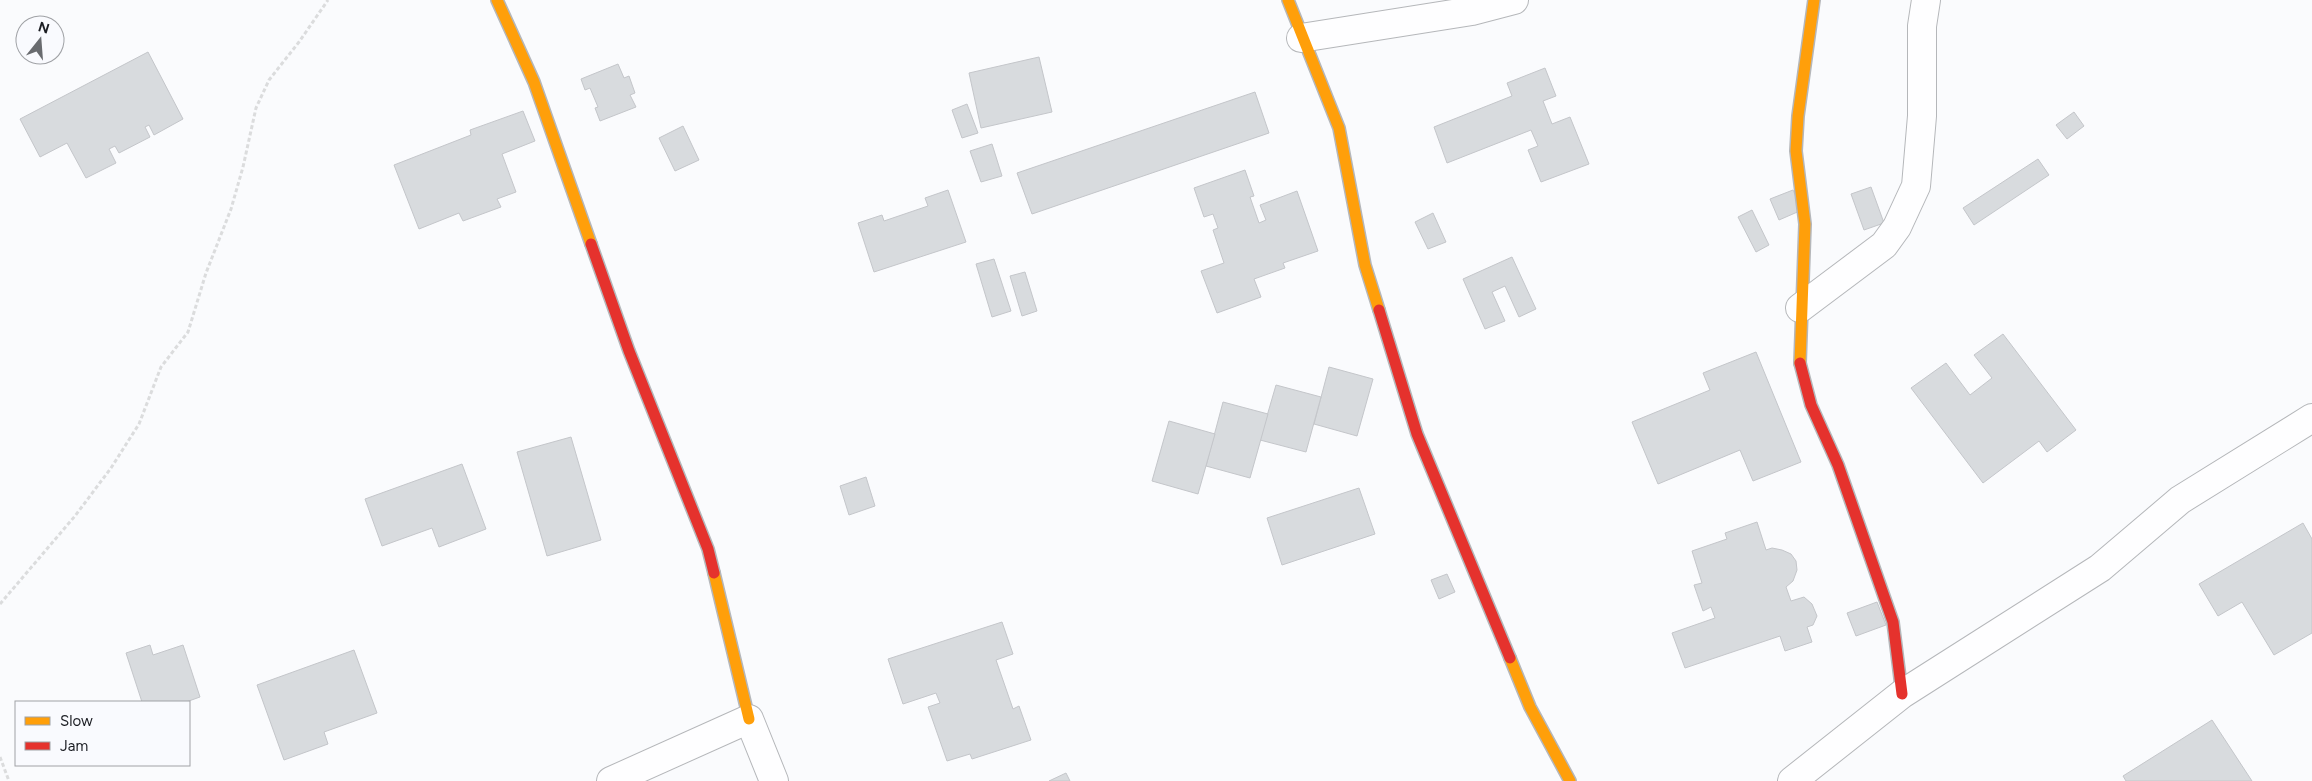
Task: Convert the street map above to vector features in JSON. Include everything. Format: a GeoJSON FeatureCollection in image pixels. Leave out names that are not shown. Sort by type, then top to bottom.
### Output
{"type":"FeatureCollection","features":[{"type":"Feature","properties":{"kind":"street"},"geometry":{"type":"LineString","coordinates":[[497,0],[534,82],[629,351],[708,549],[750,719],[774,781]]}},
{"type":"Feature","properties":{"kind":"street"},"geometry":{"type":"LineString","coordinates":[[1288,0],[1301,38],[1340,128],[1365,265],[1417,434],[1530,707],[1570,781]]}},
{"type":"Feature","properties":{"kind":"street"},"geometry":{"type":"LineString","coordinates":[[1301,38],[1472,11],[1514,0]]}},
{"type":"Feature","properties":{"kind":"street"},"geometry":{"type":"LineString","coordinates":[[1814,0],[1798,116],[1796,151],[1805,224],[1799,360],[1811,404],[1838,465],[1893,622],[1902,694]]}},
{"type":"Feature","properties":{"kind":"street"},"geometry":{"type":"LineString","coordinates":[[1800,308],[1884,245],[1897,227],[1916,186],[1922,116],[1922,26],[1926,0]]}},
{"type":"Feature","properties":{"kind":"street"},"geometry":{"type":"LineString","coordinates":[[1792,781],[1902,694],[2100,568],[2180,500],[2312,418]]}},
{"type":"Feature","properties":{"kind":"street"},"geometry":{"type":"LineString","coordinates":[[610,781],[750,719]]}},
{"type":"Feature","properties":{"kind":"path"},"geometry":{"type":"LineString","coordinates":[[0,604],[76,516],[111,468],[139,424],[161,367],[188,332],[206,273],[231,209],[243,167],[256,108],[269,80],[300,42],[328,0]]}},
{"type":"Feature","properties":{"kind":"path"},"geometry":{"type":"LineString","coordinates":[[0,757],[9,781]]}},
{"type":"Feature","properties":{"kind":"building"},"geometry":{"type":"Polygon","coordinates":[[[148,52],[183,119],[154,135],[149,125],[145,127],[150,137],[119,153],[115,146],[109,149],[116,163],[86,178],[67,143],[40,157],[20,119],[148,52]]]}},
{"type":"Feature","properties":{"kind":"building"},"geometry":{"type":"Polygon","coordinates":[[[1039,57],[1052,112],[981,128],[969,73],[1039,57]]]}},
{"type":"Feature","properties":{"kind":"building"},"geometry":{"type":"Polygon","coordinates":[[[618,64],[624,78],[629,76],[635,93],[630,95],[636,107],[600,121],[595,108],[598,107],[590,88],[585,90],[581,79],[618,64]]]}},
{"type":"Feature","properties":{"kind":"building"},"geometry":{"type":"Polygon","coordinates":[[[1545,68],[1556,96],[1543,101],[1552,124],[1570,117],[1589,164],[1541,182],[1528,150],[1538,146],[1531,130],[1447,163],[1434,127],[1512,96],[1507,83],[1545,68]]]}},
{"type":"Feature","properties":{"kind":"building"},"geometry":{"type":"Polygon","coordinates":[[[1255,92],[1269,133],[1032,214],[1017,173],[1255,92]]]}},
{"type":"Feature","properties":{"kind":"building"},"geometry":{"type":"Polygon","coordinates":[[[967,104],[978,133],[962,138],[952,110],[967,104]]]}},
{"type":"Feature","properties":{"kind":"building"},"geometry":{"type":"Polygon","coordinates":[[[523,111],[535,141],[502,154],[516,192],[497,199],[501,207],[463,221],[459,213],[419,229],[394,165],[471,135],[470,130],[523,111]]]}},
{"type":"Feature","properties":{"kind":"building"},"geometry":{"type":"Polygon","coordinates":[[[2074,112],[2084,126],[2067,139],[2056,125],[2074,112]]]}},
{"type":"Feature","properties":{"kind":"building"},"geometry":{"type":"Polygon","coordinates":[[[683,126],[699,160],[675,171],[659,138],[683,126]]]}},
{"type":"Feature","properties":{"kind":"building"},"geometry":{"type":"Polygon","coordinates":[[[992,144],[1002,176],[981,182],[970,151],[992,144]]]}},
{"type":"Feature","properties":{"kind":"building"},"geometry":{"type":"Polygon","coordinates":[[[2038,159],[2049,175],[1974,225],[1963,208],[2038,159]]]}},
{"type":"Feature","properties":{"kind":"building"},"geometry":{"type":"Polygon","coordinates":[[[1245,170],[1254,196],[1250,197],[1259,223],[1266,220],[1260,205],[1297,191],[1318,251],[1283,263],[1285,268],[1254,279],[1261,297],[1217,313],[1201,271],[1224,263],[1213,230],[1218,228],[1213,214],[1204,217],[1194,188],[1245,170]]]}},
{"type":"Feature","properties":{"kind":"building"},"geometry":{"type":"Polygon","coordinates":[[[1871,187],[1884,223],[1864,230],[1851,194],[1871,187]]]}},
{"type":"Feature","properties":{"kind":"building"},"geometry":{"type":"Polygon","coordinates":[[[948,190],[966,242],[874,272],[858,223],[882,215],[884,221],[928,206],[925,198],[948,190]]]}},
{"type":"Feature","properties":{"kind":"building"},"geometry":{"type":"Polygon","coordinates":[[[1793,190],[1802,210],[1779,220],[1770,199],[1793,190]]]}},
{"type":"Feature","properties":{"kind":"building"},"geometry":{"type":"Polygon","coordinates":[[[1752,210],[1769,245],[1756,252],[1738,217],[1752,210]]]}},
{"type":"Feature","properties":{"kind":"building"},"geometry":{"type":"Polygon","coordinates":[[[1433,213],[1446,242],[1428,249],[1415,222],[1433,213]]]}},
{"type":"Feature","properties":{"kind":"building"},"geometry":{"type":"Polygon","coordinates":[[[1512,257],[1536,309],[1519,317],[1505,286],[1492,292],[1505,321],[1485,329],[1463,279],[1512,257]]]}},
{"type":"Feature","properties":{"kind":"building"},"geometry":{"type":"Polygon","coordinates":[[[994,259],[1011,311],[992,317],[976,264],[994,259]]]}},
{"type":"Feature","properties":{"kind":"building"},"geometry":{"type":"Polygon","coordinates":[[[1025,272],[1037,311],[1022,316],[1010,276],[1025,272]]]}},
{"type":"Feature","properties":{"kind":"building"},"geometry":{"type":"Polygon","coordinates":[[[2003,334],[2076,430],[2047,452],[2039,441],[1983,483],[1911,388],[1946,363],[1970,395],[1992,378],[1974,355],[2003,334]]]}},
{"type":"Feature","properties":{"kind":"building"},"geometry":{"type":"Polygon","coordinates":[[[1756,352],[1801,462],[1753,481],[1740,450],[1658,484],[1632,422],[1710,390],[1703,373],[1756,352]]]}},
{"type":"Feature","properties":{"kind":"building"},"geometry":{"type":"Polygon","coordinates":[[[1329,367],[1373,379],[1357,436],[1314,424],[1329,367]]]}},
{"type":"Feature","properties":{"kind":"building"},"geometry":{"type":"Polygon","coordinates":[[[1276,385],[1321,397],[1306,452],[1260,440],[1276,385]]]}},
{"type":"Feature","properties":{"kind":"building"},"geometry":{"type":"Polygon","coordinates":[[[1223,402],[1268,414],[1250,478],[1206,466],[1223,402]]]}},
{"type":"Feature","properties":{"kind":"building"},"geometry":{"type":"Polygon","coordinates":[[[1169,421],[1215,434],[1198,494],[1152,481],[1169,421]]]}},
{"type":"Feature","properties":{"kind":"building"},"geometry":{"type":"Polygon","coordinates":[[[571,437],[601,540],[547,556],[517,452],[571,437]]]}},
{"type":"Feature","properties":{"kind":"building"},"geometry":{"type":"Polygon","coordinates":[[[462,464],[486,529],[439,547],[432,528],[382,546],[365,499],[462,464]]]}},
{"type":"Feature","properties":{"kind":"building"},"geometry":{"type":"Polygon","coordinates":[[[866,477],[875,506],[849,515],[840,486],[866,477]]]}},
{"type":"Feature","properties":{"kind":"building"},"geometry":{"type":"Polygon","coordinates":[[[1359,488],[1375,534],[1282,565],[1267,518],[1359,488]]]}},
{"type":"Feature","properties":{"kind":"building"},"geometry":{"type":"Polygon","coordinates":[[[1757,522],[1766,550],[1772,548],[1782,550],[1791,554],[1796,561],[1797,570],[1793,581],[1786,587],[1791,601],[1804,597],[1812,604],[1817,616],[1813,625],[1807,627],[1812,642],[1785,651],[1780,636],[1685,668],[1672,633],[1715,618],[1711,607],[1703,611],[1694,585],[1702,583],[1692,551],[1727,539],[1725,533],[1757,522]]]}},
{"type":"Feature","properties":{"kind":"building"},"geometry":{"type":"Polygon","coordinates":[[[2303,523],[2312,539],[2312,633],[2274,655],[2242,602],[2218,616],[2199,584],[2303,523]]]}},
{"type":"Feature","properties":{"kind":"building"},"geometry":{"type":"Polygon","coordinates":[[[1447,574],[1455,592],[1439,599],[1431,580],[1447,574]]]}},
{"type":"Feature","properties":{"kind":"building"},"geometry":{"type":"Polygon","coordinates":[[[1877,602],[1886,625],[1856,636],[1847,613],[1877,602]]]}},
{"type":"Feature","properties":{"kind":"building"},"geometry":{"type":"Polygon","coordinates":[[[1002,622],[1013,654],[996,660],[1013,709],[1019,706],[1031,740],[972,759],[970,754],[947,761],[928,707],[940,703],[936,693],[903,704],[888,659],[1002,622]]]}},
{"type":"Feature","properties":{"kind":"building"},"geometry":{"type":"Polygon","coordinates":[[[150,645],[153,655],[183,645],[200,697],[189,701],[142,701],[126,653],[150,645]]]}},
{"type":"Feature","properties":{"kind":"building"},"geometry":{"type":"Polygon","coordinates":[[[354,650],[377,713],[324,732],[328,744],[284,760],[257,685],[354,650]]]}},
{"type":"Feature","properties":{"kind":"building"},"geometry":{"type":"Polygon","coordinates":[[[2212,720],[2252,781],[2126,781],[2123,776],[2212,720]]]}},
{"type":"Feature","properties":{"kind":"building"},"geometry":{"type":"Polygon","coordinates":[[[1066,773],[1070,781],[1049,781],[1066,773]]]}},
{"type":"Feature","properties":{"kind":"traffic: slow"},"geometry":{"type":"LineString","coordinates":[[497,0],[534,82],[591,244]]}},
{"type":"Feature","properties":{"kind":"traffic: slow"},"geometry":{"type":"LineString","coordinates":[[1288,0],[1339,128],[1365,265],[1379,310]]}},
{"type":"Feature","properties":{"kind":"traffic: slow"},"geometry":{"type":"LineString","coordinates":[[1800,363],[1805,224],[1796,151],[1798,116],[1814,0]]}},
{"type":"Feature","properties":{"kind":"traffic: slow"},"geometry":{"type":"LineString","coordinates":[[714,573],[749,719]]}},
{"type":"Feature","properties":{"kind":"traffic: slow"},"geometry":{"type":"LineString","coordinates":[[1510,658],[1530,707],[1570,781]]}},
{"type":"Feature","properties":{"kind":"traffic: jam"},"geometry":{"type":"LineString","coordinates":[[591,244],[629,351],[708,549],[714,573]]}},
{"type":"Feature","properties":{"kind":"traffic: jam"},"geometry":{"type":"LineString","coordinates":[[1379,310],[1417,434],[1510,658]]}},
{"type":"Feature","properties":{"kind":"traffic: jam"},"geometry":{"type":"LineString","coordinates":[[1800,363],[1811,405],[1838,465],[1893,622],[1902,694]]}}]}
